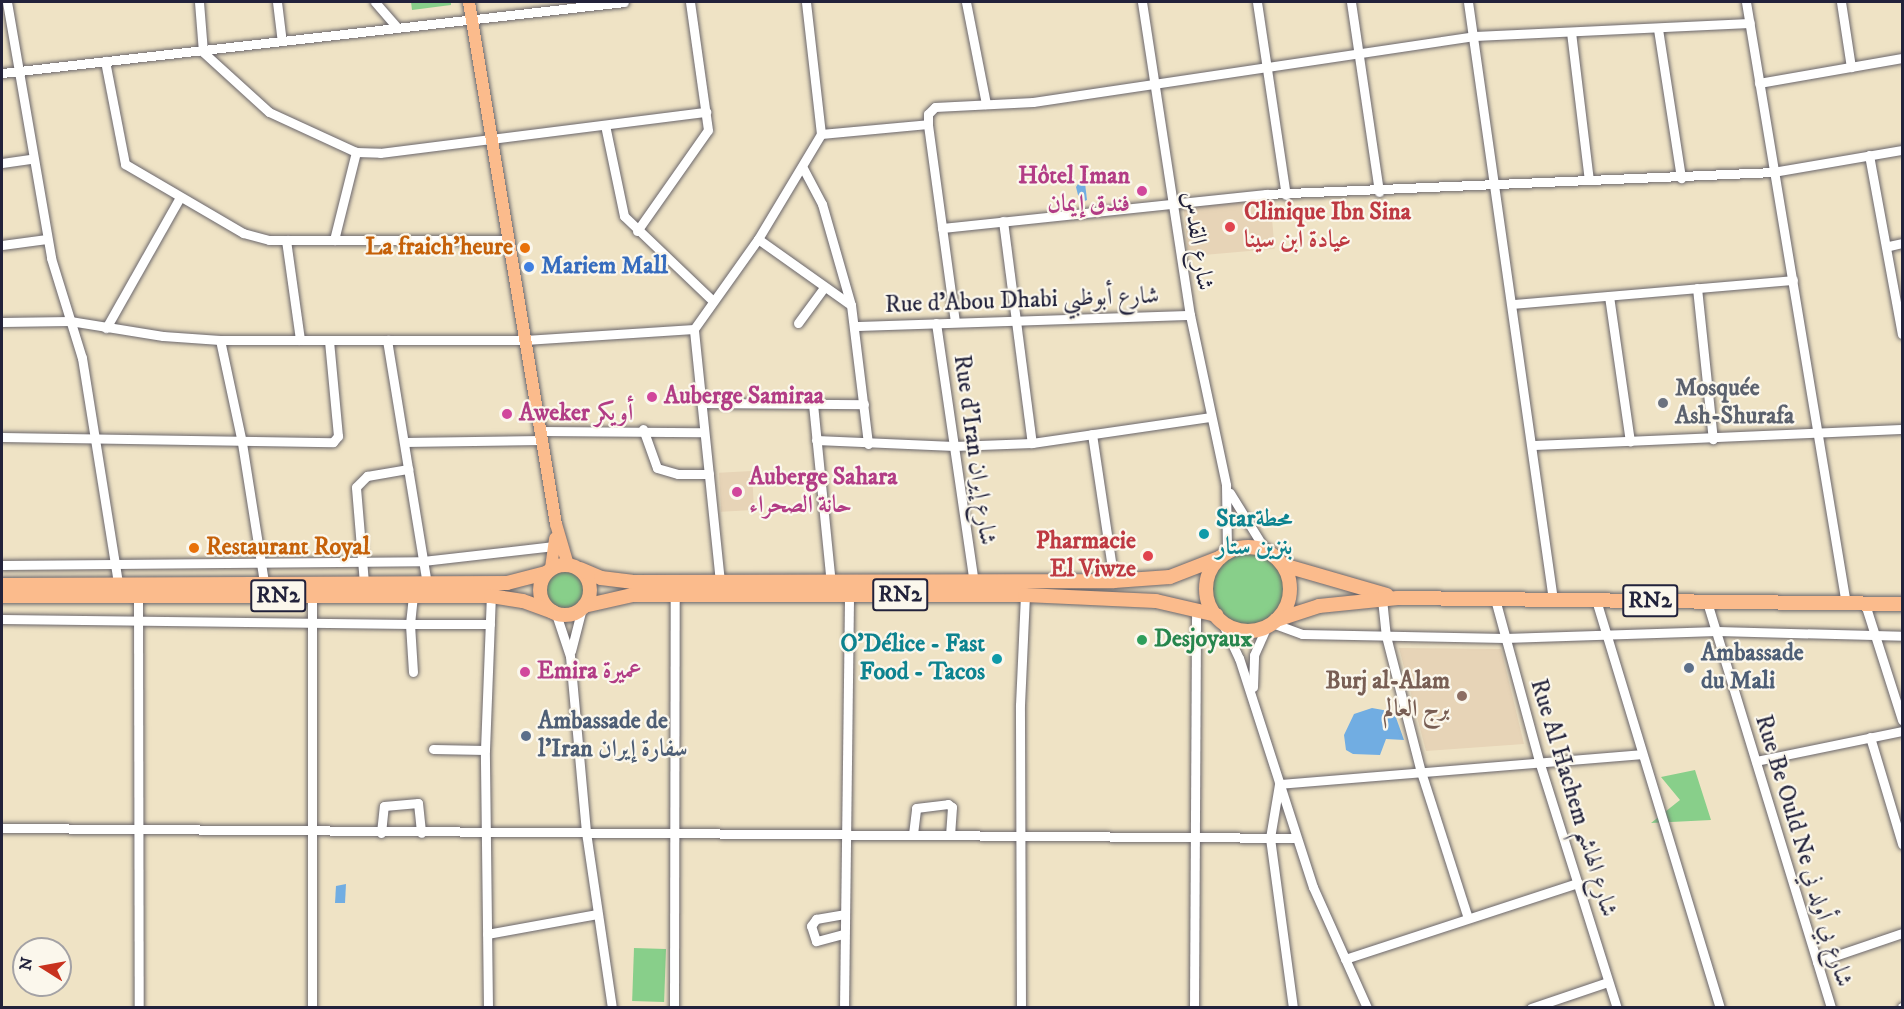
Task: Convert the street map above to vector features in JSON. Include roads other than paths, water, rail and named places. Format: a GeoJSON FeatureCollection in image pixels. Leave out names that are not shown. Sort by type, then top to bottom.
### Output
{"type":"FeatureCollection","features":[{"type":"Feature","properties":{"kind":"highway"},"geometry":{"type":"LineString","coordinates":[[1243,547],[1266,550],[1283,565],[1290,594],[1272,623],[1247,631],[1219,619],[1206,586],[1223,555],[1243,547]]}},
{"type":"Feature","properties":{"kind":"highway","name":"RN2"},"geometry":{"type":"LineString","coordinates":[[574,567],[624,581],[974,583],[1114,581],[1170,577],[1223,555]]}},
{"type":"Feature","properties":{"kind":"highway","name":"RN2"},"geometry":{"type":"LineString","coordinates":[[1283,565],[1398,598]]}},
{"type":"Feature","properties":{"kind":"highway"},"geometry":{"type":"LineString","coordinates":[[574,567],[590,586],[583,607],[567,615],[554,613],[540,594],[548,571],[574,567]]}},
{"type":"Feature","properties":{"kind":"highway","name":"RN2"},"geometry":{"type":"LineString","coordinates":[[2,585],[119,591],[138,597],[364,583],[507,583],[548,571]]}},
{"type":"Feature","properties":{"kind":"highway","name":"RN2"},"geometry":{"type":"LineString","coordinates":[[2,596],[119,591],[265,590],[312,596],[491,596],[523,601],[554,613]]}},
{"type":"Feature","properties":{"kind":"highway","name":"RN2"},"geometry":{"type":"LineString","coordinates":[[583,607],[632,595],[1025,595],[1156,601],[1196,609],[1219,619]]}},
{"type":"Feature","properties":{"kind":"highway","name":"RN2"},"geometry":{"type":"LineString","coordinates":[[1272,623],[1319,606],[1398,598],[1902,604]]}},
{"type":"Feature","properties":{"kind":"main road"},"geometry":{"type":"LineString","coordinates":[[469,2],[556,524],[574,567]]}},
{"type":"Feature","properties":{"kind":"main road"},"geometry":{"type":"LineString","coordinates":[[548,571],[556,524]]}},
{"type":"Feature","properties":{"kind":"street"},"geometry":{"type":"LineString","coordinates":[[7,2],[47,239],[82,358],[119,591]]}},
{"type":"Feature","properties":{"kind":"street"},"geometry":{"type":"LineString","coordinates":[[199,2],[203,52],[269,112],[356,152],[380,153],[706,112]]}},
{"type":"Feature","properties":{"kind":"street"},"geometry":{"type":"LineString","coordinates":[[277,2],[282,41]]}},
{"type":"Feature","properties":{"kind":"street"},"geometry":{"type":"LineString","coordinates":[[375,2],[397,27]]}},
{"type":"Feature","properties":{"kind":"street"},"geometry":{"type":"LineString","coordinates":[[2,73],[203,52],[397,27],[624,2]]}},
{"type":"Feature","properties":{"kind":"street"},"geometry":{"type":"LineString","coordinates":[[637,231],[705,138],[706,112],[690,2]]}},
{"type":"Feature","properties":{"kind":"street"},"geometry":{"type":"LineString","coordinates":[[720,582],[709,474],[702,432],[702,404],[694,329],[712,300],[758,239],[803,168],[821,134],[806,2]]}},
{"type":"Feature","properties":{"kind":"street"},"geometry":{"type":"LineString","coordinates":[[966,2],[986,104],[1033,102],[1267,65],[1359,54],[1474,36],[1749,23]]}},
{"type":"Feature","properties":{"kind":"street","name":"شارع القدس"},"geometry":{"type":"LineString","coordinates":[[1142,2],[1171,205],[1190,315],[1226,485]]}},
{"type":"Feature","properties":{"kind":"street"},"geometry":{"type":"LineString","coordinates":[[1257,2],[1286,195]]}},
{"type":"Feature","properties":{"kind":"street"},"geometry":{"type":"LineString","coordinates":[[1351,2],[1379,192]]}},
{"type":"Feature","properties":{"kind":"street"},"geometry":{"type":"LineString","coordinates":[[1468,2],[1513,304],[1553,600]]}},
{"type":"Feature","properties":{"kind":"street"},"geometry":{"type":"LineString","coordinates":[[1746,2],[1793,280],[1816,435],[1846,604]]}},
{"type":"Feature","properties":{"kind":"street"},"geometry":{"type":"LineString","coordinates":[[1840,2],[1851,67]]}},
{"type":"Feature","properties":{"kind":"street"},"geometry":{"type":"LineString","coordinates":[[1658,29],[1681,178]]}},
{"type":"Feature","properties":{"kind":"street"},"geometry":{"type":"LineString","coordinates":[[1571,32],[1589,180]]}},
{"type":"Feature","properties":{"kind":"street"},"geometry":{"type":"LineString","coordinates":[[1759,83],[1902,58]]}},
{"type":"Feature","properties":{"kind":"street"},"geometry":{"type":"LineString","coordinates":[[105,61],[123,161],[243,233],[269,240],[508,240]]}},
{"type":"Feature","properties":{"kind":"street","name":"Rue d'Iran شارع إيران"},"geometry":{"type":"LineString","coordinates":[[955,322],[928,124],[931,110],[986,104]]}},
{"type":"Feature","properties":{"kind":"street"},"geometry":{"type":"LineString","coordinates":[[821,134],[928,124]]}},
{"type":"Feature","properties":{"kind":"street"},"geometry":{"type":"LineString","coordinates":[[605,125],[618,200],[624,216],[637,231],[712,300]]}},
{"type":"Feature","properties":{"kind":"street"},"geometry":{"type":"LineString","coordinates":[[942,228],[1286,195],[1773,172],[1902,150]]}},
{"type":"Feature","properties":{"kind":"street"},"geometry":{"type":"LineString","coordinates":[[334,240],[356,152]]}},
{"type":"Feature","properties":{"kind":"street"},"geometry":{"type":"LineString","coordinates":[[1869,155],[1889,246],[1902,334]]}},
{"type":"Feature","properties":{"kind":"street"},"geometry":{"type":"LineString","coordinates":[[2,163],[32,159]]}},
{"type":"Feature","properties":{"kind":"street"},"geometry":{"type":"LineString","coordinates":[[803,168],[822,204],[851,305],[868,444]]}},
{"type":"Feature","properties":{"kind":"street"},"geometry":{"type":"LineString","coordinates":[[106,328],[180,197]]}},
{"type":"Feature","properties":{"kind":"street"},"geometry":{"type":"LineString","coordinates":[[1003,221],[1032,443]]}},
{"type":"Feature","properties":{"kind":"street"},"geometry":{"type":"LineString","coordinates":[[2,245],[47,239]]}},
{"type":"Feature","properties":{"kind":"street","name":"Rue d'Abou Dhabi شارع أبوظبي"},"geometry":{"type":"LineString","coordinates":[[758,239],[823,289],[851,305]]}},
{"type":"Feature","properties":{"kind":"street"},"geometry":{"type":"LineString","coordinates":[[286,240],[300,340]]}},
{"type":"Feature","properties":{"kind":"street"},"geometry":{"type":"LineString","coordinates":[[1889,246],[1902,243]]}},
{"type":"Feature","properties":{"kind":"street"},"geometry":{"type":"LineString","coordinates":[[1513,304],[1793,280]]}},
{"type":"Feature","properties":{"kind":"street"},"geometry":{"type":"LineString","coordinates":[[1697,288],[1713,439]]}},
{"type":"Feature","properties":{"kind":"street"},"geometry":{"type":"LineString","coordinates":[[798,323],[823,289]]}},
{"type":"Feature","properties":{"kind":"street"},"geometry":{"type":"LineString","coordinates":[[1609,296],[1630,441]]}},
{"type":"Feature","properties":{"kind":"street","name":"Rue d'Abou Dhabi شارع أبوظبي"},"geometry":{"type":"LineString","coordinates":[[855,326],[1190,315]]}},
{"type":"Feature","properties":{"kind":"street"},"geometry":{"type":"LineString","coordinates":[[2,322],[70,321],[106,328],[220,340],[525,340],[694,329]]}},
{"type":"Feature","properties":{"kind":"street","name":"Rue d'Iran شارع إيران"},"geometry":{"type":"LineString","coordinates":[[936,323],[974,583]]}},
{"type":"Feature","properties":{"kind":"street"},"geometry":{"type":"LineString","coordinates":[[220,340],[242,442],[265,590]]}},
{"type":"Feature","properties":{"kind":"street"},"geometry":{"type":"LineString","coordinates":[[2,437],[95,436],[242,442],[336,440],[329,340]]}},
{"type":"Feature","properties":{"kind":"street"},"geometry":{"type":"LineString","coordinates":[[387,340],[427,583]]}},
{"type":"Feature","properties":{"kind":"street"},"geometry":{"type":"LineString","coordinates":[[702,404],[864,404]]}},
{"type":"Feature","properties":{"kind":"street"},"geometry":{"type":"LineString","coordinates":[[813,404],[831,583]]}},
{"type":"Feature","properties":{"kind":"street"},"geometry":{"type":"LineString","coordinates":[[816,440],[954,446],[1032,443],[1210,417]]}},
{"type":"Feature","properties":{"kind":"street"},"geometry":{"type":"LineString","coordinates":[[404,442],[643,429],[702,432]]}},
{"type":"Feature","properties":{"kind":"street"},"geometry":{"type":"LineString","coordinates":[[643,429],[644,442],[657,468],[678,474],[709,474]]}},
{"type":"Feature","properties":{"kind":"street"},"geometry":{"type":"LineString","coordinates":[[1533,445],[1816,435],[1902,429]]}},
{"type":"Feature","properties":{"kind":"street"},"geometry":{"type":"LineString","coordinates":[[1092,434],[1114,581]]}},
{"type":"Feature","properties":{"kind":"street"},"geometry":{"type":"LineString","coordinates":[[364,583],[358,482],[367,476],[408,469]]}},
{"type":"Feature","properties":{"kind":"street"},"geometry":{"type":"LineString","coordinates":[[1226,485],[1266,550]]}},
{"type":"Feature","properties":{"kind":"street"},"geometry":{"type":"LineString","coordinates":[[1223,555],[1226,485]]}},
{"type":"Feature","properties":{"kind":"street"},"geometry":{"type":"LineString","coordinates":[[2,565],[423,561],[554,546]]}},
{"type":"Feature","properties":{"kind":"street"},"geometry":{"type":"LineString","coordinates":[[674,1008],[675,595]]}},
{"type":"Feature","properties":{"kind":"street"},"geometry":{"type":"LineString","coordinates":[[844,1008],[843,914],[849,595]]}},
{"type":"Feature","properties":{"kind":"street"},"geometry":{"type":"LineString","coordinates":[[1021,1008],[1019,836],[1025,595]]}},
{"type":"Feature","properties":{"kind":"street"},"geometry":{"type":"LineString","coordinates":[[312,596],[312,1008]]}},
{"type":"Feature","properties":{"kind":"street"},"geometry":{"type":"LineString","coordinates":[[413,596],[410,624],[413,672]]}},
{"type":"Feature","properties":{"kind":"street"},"geometry":{"type":"LineString","coordinates":[[488,1008],[485,750],[491,596]]}},
{"type":"Feature","properties":{"kind":"street"},"geometry":{"type":"LineString","coordinates":[[138,597],[139,1008]]}},
{"type":"Feature","properties":{"kind":"street"},"geometry":{"type":"LineString","coordinates":[[1382,599],[1386,636],[1421,772],[1468,918]]}},
{"type":"Feature","properties":{"kind":"street","name":"Rue Al Hachem شارع الهاشم"},"geometry":{"type":"LineString","coordinates":[[1495,599],[1539,761],[1617,1008]]}},
{"type":"Feature","properties":{"kind":"street"},"geometry":{"type":"LineString","coordinates":[[1596,600],[1720,1008]]}},
{"type":"Feature","properties":{"kind":"street","name":"Rue Be Ould Ne شارع بي أولد ني"},"geometry":{"type":"LineString","coordinates":[[1707,602],[1831,1008]]}},
{"type":"Feature","properties":{"kind":"street"},"geometry":{"type":"LineString","coordinates":[[1865,604],[1902,720]]}},
{"type":"Feature","properties":{"kind":"street"},"geometry":{"type":"LineString","coordinates":[[570,656],[583,607]]}},
{"type":"Feature","properties":{"kind":"street"},"geometry":{"type":"LineString","coordinates":[[1194,1008],[1196,609]]}},
{"type":"Feature","properties":{"kind":"street"},"geometry":{"type":"LineString","coordinates":[[554,613],[570,656],[586,832],[612,1008]]}},
{"type":"Feature","properties":{"kind":"street"},"geometry":{"type":"LineString","coordinates":[[2,619],[490,624]]}},
{"type":"Feature","properties":{"kind":"street"},"geometry":{"type":"LineString","coordinates":[[1219,619],[1239,658],[1296,838],[1367,1008]]}},
{"type":"Feature","properties":{"kind":"street"},"geometry":{"type":"LineString","coordinates":[[1255,708],[1254,655],[1272,623],[1302,634],[1386,636],[1505,638],[1717,631],[1902,636]]}},
{"type":"Feature","properties":{"kind":"street"},"geometry":{"type":"LineString","coordinates":[[1756,762],[1902,731]]}},
{"type":"Feature","properties":{"kind":"street"},"geometry":{"type":"LineString","coordinates":[[1870,737],[1902,844]]}},
{"type":"Feature","properties":{"kind":"street"},"geometry":{"type":"LineString","coordinates":[[433,749],[485,750]]}},
{"type":"Feature","properties":{"kind":"street"},"geometry":{"type":"LineString","coordinates":[[1279,784],[1642,754]]}},
{"type":"Feature","properties":{"kind":"street"},"geometry":{"type":"LineString","coordinates":[[1279,784],[1270,838],[1293,1008]]}},
{"type":"Feature","properties":{"kind":"street"},"geometry":{"type":"LineString","coordinates":[[381,833],[384,806],[418,803],[421,833]]}},
{"type":"Feature","properties":{"kind":"street"},"geometry":{"type":"LineString","coordinates":[[913,834],[916,808],[948,804],[952,807],[950,833]]}},
{"type":"Feature","properties":{"kind":"street"},"geometry":{"type":"LineString","coordinates":[[2,828],[139,827],[381,833],[586,832],[846,835],[950,833],[1019,836],[1296,838]]}},
{"type":"Feature","properties":{"kind":"street"},"geometry":{"type":"LineString","coordinates":[[1345,959],[1578,883]]}},
{"type":"Feature","properties":{"kind":"street"},"geometry":{"type":"LineString","coordinates":[[487,934],[597,914]]}},
{"type":"Feature","properties":{"kind":"street"},"geometry":{"type":"LineString","coordinates":[[843,914],[816,919],[811,926],[816,941],[843,934]]}},
{"type":"Feature","properties":{"kind":"street"},"geometry":{"type":"LineString","coordinates":[[1817,962],[1902,933]]}},
{"type":"Feature","properties":{"kind":"street"},"geometry":{"type":"LineString","coordinates":[[1531,1008],[1608,982]]}},
{"type":"Feature","properties":{"kind":"water"},"geometry":{"type":"Polygon","coordinates":[[[1080,181],[1085,183],[1087,200],[1080,203],[1076,187],[1080,181]]]}},
{"type":"Feature","properties":{"kind":"water"},"geometry":{"type":"Polygon","coordinates":[[[1372,708],[1394,712],[1404,740],[1386,739],[1380,755],[1353,754],[1346,750],[1344,735],[1354,714],[1372,708]]]}},
{"type":"Feature","properties":{"kind":"water"},"geometry":{"type":"Polygon","coordinates":[[[346,884],[345,903],[335,903],[336,886],[346,884]]]}},
{"type":"Feature","properties":{"kind":"place","name":"Hôtel Iman فندق إيمان"},"geometry":{"type":"Point","coordinates":[1142,191]}},
{"type":"Feature","properties":{"kind":"place","name":"Clinique Ibn Sina عيادة ابن سينا"},"geometry":{"type":"Point","coordinates":[1230,227]}},
{"type":"Feature","properties":{"kind":"place","name":"La fraich'heure"},"geometry":{"type":"Point","coordinates":[525,248]}},
{"type":"Feature","properties":{"kind":"place","name":"Mariem Mall"},"geometry":{"type":"Point","coordinates":[529,267]}},
{"type":"Feature","properties":{"kind":"place","name":"Auberge Samiraa"},"geometry":{"type":"Point","coordinates":[652,397]}},
{"type":"Feature","properties":{"kind":"place","name":"Mosquée Ash-Shurafa"},"geometry":{"type":"Point","coordinates":[1663,403]}},
{"type":"Feature","properties":{"kind":"place","name":"Aweker أويكر"},"geometry":{"type":"Point","coordinates":[507,414]}},
{"type":"Feature","properties":{"kind":"place","name":"Auberge Sahara حانة الصحراء"},"geometry":{"type":"Point","coordinates":[737,492]}},
{"type":"Feature","properties":{"kind":"place","name":"Starمحطة بنزين ستار"},"geometry":{"type":"Point","coordinates":[1204,534]}},
{"type":"Feature","properties":{"kind":"place","name":"Restaurant Royal"},"geometry":{"type":"Point","coordinates":[194,548]}},
{"type":"Feature","properties":{"kind":"place","name":"Pharmacie El Viwze"},"geometry":{"type":"Point","coordinates":[1148,556]}},
{"type":"Feature","properties":{"kind":"place","name":"Desjoyaux"},"geometry":{"type":"Point","coordinates":[1142,640]}},
{"type":"Feature","properties":{"kind":"place","name":"O'Délice - Fast Food - Tacos"},"geometry":{"type":"Point","coordinates":[997,659]}},
{"type":"Feature","properties":{"kind":"place","name":"Ambassade du Mali"},"geometry":{"type":"Point","coordinates":[1689,668]}},
{"type":"Feature","properties":{"kind":"place","name":"Emira عميرة"},"geometry":{"type":"Point","coordinates":[525,672]}},
{"type":"Feature","properties":{"kind":"place","name":"Burj al-Alam برج العالم"},"geometry":{"type":"Point","coordinates":[1462,696]}},
{"type":"Feature","properties":{"kind":"place","name":"Ambassade de l'Iran سفارة إيران"},"geometry":{"type":"Point","coordinates":[526,736]}}]}
